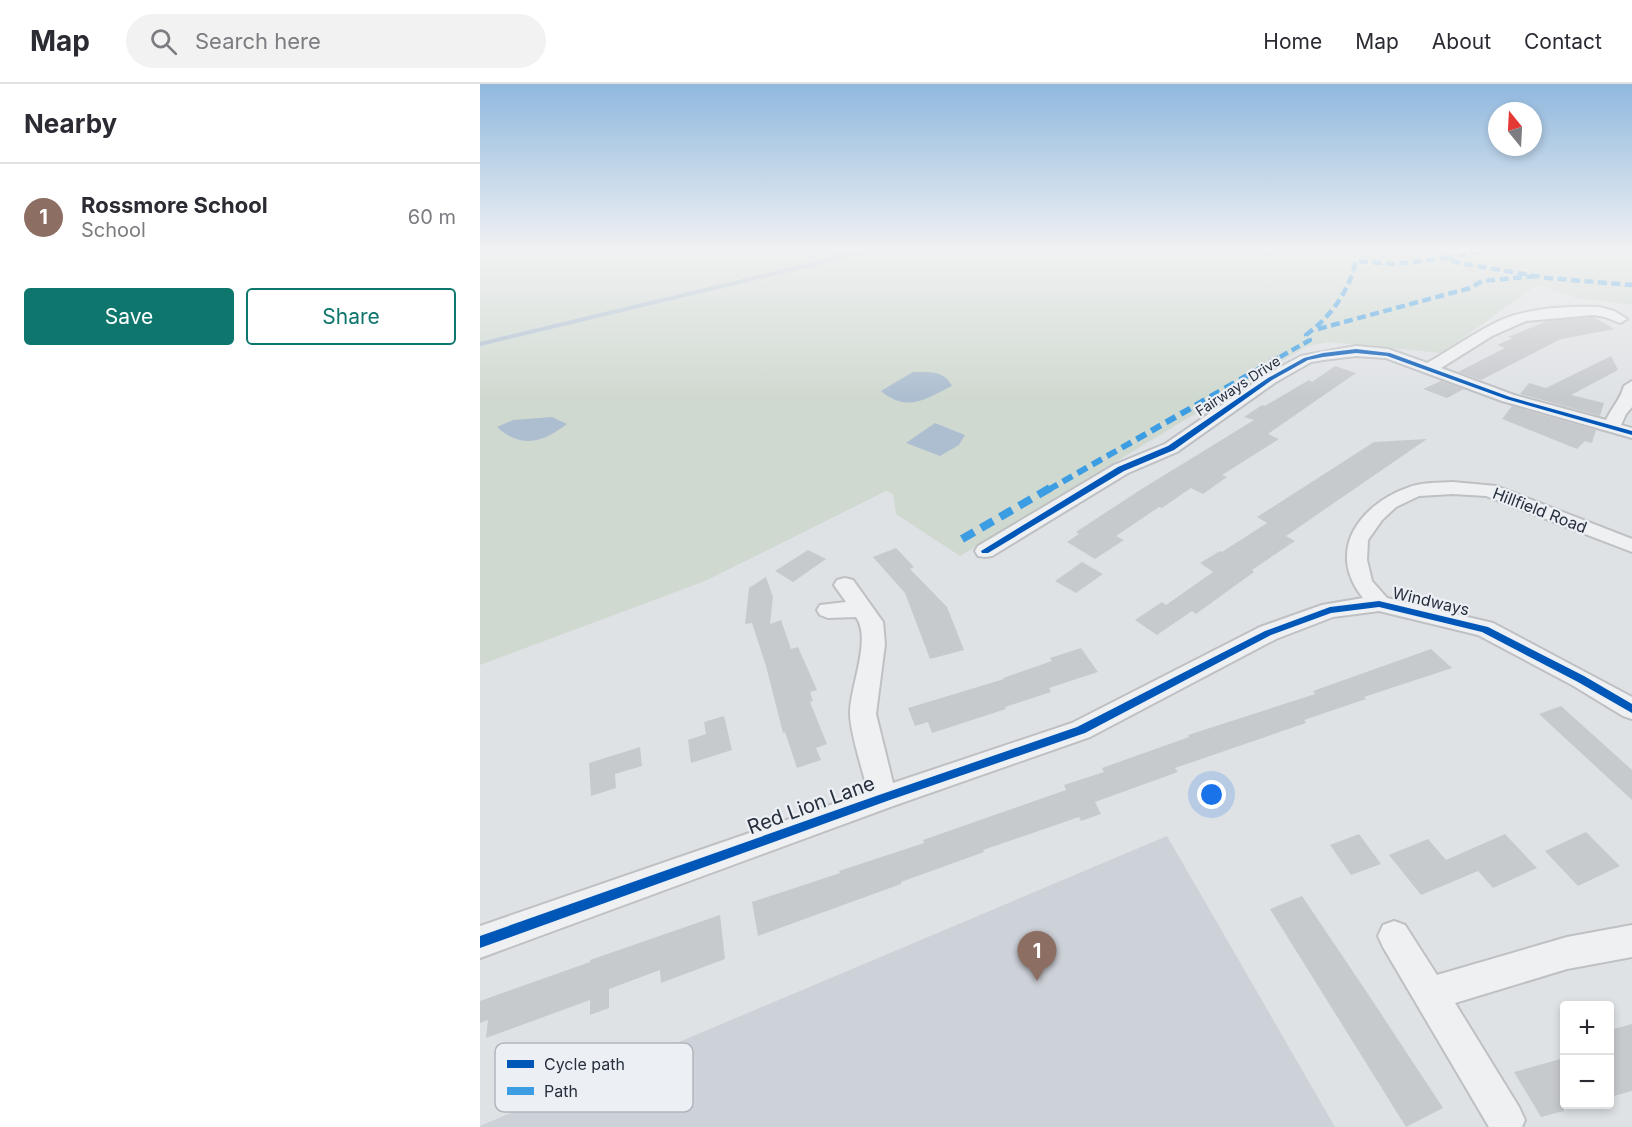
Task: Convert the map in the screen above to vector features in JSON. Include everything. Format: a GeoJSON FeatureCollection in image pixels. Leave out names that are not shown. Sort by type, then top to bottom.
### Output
{"type":"FeatureCollection","features":[{"type":"Feature","properties":{"kind":"street"},"geometry":{"type":"LineString","coordinates":[[1430,368],[1509,322],[1554,313],[1615,313]]}},
{"type":"Feature","properties":{"kind":"street","name":"Fairways Drive"},"geometry":{"type":"LineString","coordinates":[[985,551],[1121,469],[1172,448],[1270,379],[1306,359],[1338,353],[1388,354],[1508,398],[1611,429],[1632,432]]}},
{"type":"Feature","properties":{"kind":"street"},"geometry":{"type":"LineString","coordinates":[[1611,429],[1618,412],[1628,402],[1632,386]]}},
{"type":"Feature","properties":{"kind":"street","name":"Hillfield Road"},"geometry":{"type":"LineString","coordinates":[[1379,604],[1362,583],[1356,560],[1358,540],[1375,516],[1389,503],[1415,491],[1453,488],[1489,490],[1632,546]]}},
{"type":"Feature","properties":{"kind":"street"},"geometry":{"type":"LineString","coordinates":[[845,585],[872,622],[873,644],[863,714],[883,798]]}},
{"type":"Feature","properties":{"kind":"street","name":"Windways"},"geometry":{"type":"LineString","coordinates":[[1150,694],[1268,633],[1330,610],[1379,604],[1485,629],[1581,679],[1632,710]]}},
{"type":"Feature","properties":{"kind":"street"},"geometry":{"type":"LineString","coordinates":[[828,610],[863,609]]}},
{"type":"Feature","properties":{"kind":"street","name":"Red Lion Lane"},"geometry":{"type":"LineString","coordinates":[[480,942],[1080,730],[1150,694]]}},
{"type":"Feature","properties":{"kind":"street"},"geometry":{"type":"LineString","coordinates":[[1394,936],[1506,1120]]}},
{"type":"Feature","properties":{"kind":"street"},"geometry":{"type":"LineString","coordinates":[[1430,994],[1567,953],[1632,941]]}},
{"type":"Feature","properties":{"kind":"shaded area"},"geometry":{"type":"Polygon","coordinates":[[[480,300],[1517,300],[1442,353],[1329,342],[1307,346],[960,556],[896,514],[893,494],[886,491],[705,581],[480,665],[480,300]]]}},
{"type":"Feature","properties":{"kind":"shaded area"},"geometry":{"type":"Polygon","coordinates":[[[1590,300],[1632,300],[1632,305],[1590,300]]]}},
{"type":"Feature","properties":{"kind":"shaded area"},"geometry":{"type":"Polygon","coordinates":[[[1167,836],[1335,1127],[480,1127],[513,1112],[693,1112],[693,1043],[677,1043],[1167,836]]]}},
{"type":"Feature","properties":{"kind":"water"},"geometry":{"type":"Polygon","coordinates":[[[913,372],[930,372],[940,375],[945,377],[952,386],[925,399],[908,403],[891,398],[881,391],[913,372]]]}},
{"type":"Feature","properties":{"kind":"water"},"geometry":{"type":"Polygon","coordinates":[[[552,417],[567,424],[549,436],[532,441],[515,438],[497,427],[513,420],[552,417]]]}},
{"type":"Feature","properties":{"kind":"water"},"geometry":{"type":"Polygon","coordinates":[[[935,423],[965,435],[959,445],[940,456],[906,443],[935,423]]]}},
{"type":"Feature","properties":{"kind":"building"},"geometry":{"type":"Polygon","coordinates":[[[1593,317],[1615,329],[1561,339],[1481,380],[1458,372],[1505,348],[1497,345],[1513,338],[1508,337],[1548,321],[1593,317]]]}},
{"type":"Feature","properties":{"kind":"building"},"geometry":{"type":"Polygon","coordinates":[[[1611,356],[1618,370],[1571,395],[1604,403],[1600,416],[1520,394],[1529,383],[1546,388],[1611,356]]]}},
{"type":"Feature","properties":{"kind":"building"},"geometry":{"type":"Polygon","coordinates":[[[1335,366],[1356,373],[1268,434],[1279,439],[1222,475],[1227,477],[1203,494],[1191,488],[1162,508],[1159,507],[1116,536],[1124,540],[1095,559],[1067,542],[1079,534],[1076,532],[1140,490],[1254,420],[1244,417],[1262,405],[1265,406],[1309,380],[1312,382],[1335,366]]]}},
{"type":"Feature","properties":{"kind":"building"},"geometry":{"type":"Polygon","coordinates":[[[1441,381],[1464,389],[1447,398],[1423,389],[1441,381]]]}},
{"type":"Feature","properties":{"kind":"building"},"geometry":{"type":"Polygon","coordinates":[[[1512,406],[1596,430],[1592,443],[1585,441],[1577,449],[1502,419],[1512,406]]]}},
{"type":"Feature","properties":{"kind":"building"},"geometry":{"type":"Polygon","coordinates":[[[1427,439],[1286,536],[1295,541],[1252,570],[1254,572],[1196,614],[1192,611],[1157,635],[1135,620],[1162,602],[1166,605],[1213,572],[1200,563],[1222,552],[1267,523],[1257,517],[1374,442],[1427,439]]]}},
{"type":"Feature","properties":{"kind":"building"},"geometry":{"type":"Polygon","coordinates":[[[896,548],[914,567],[910,569],[947,607],[964,650],[930,659],[905,593],[873,557],[896,548]]]}},
{"type":"Feature","properties":{"kind":"building"},"geometry":{"type":"Polygon","coordinates":[[[808,550],[826,559],[793,582],[775,571],[808,550]]]}},
{"type":"Feature","properties":{"kind":"building"},"geometry":{"type":"Polygon","coordinates":[[[1082,562],[1103,574],[1076,593],[1055,581],[1082,562]]]}},
{"type":"Feature","properties":{"kind":"building"},"geometry":{"type":"Polygon","coordinates":[[[766,577],[773,597],[770,624],[781,620],[791,649],[798,647],[817,690],[810,692],[813,701],[810,702],[827,744],[816,748],[821,760],[797,768],[785,732],[783,733],[766,666],[752,623],[745,624],[749,588],[766,577]]]}},
{"type":"Feature","properties":{"kind":"building"},"geometry":{"type":"Polygon","coordinates":[[[1081,648],[1098,672],[1049,688],[1051,692],[1005,707],[1006,709],[932,733],[928,722],[915,726],[908,708],[1004,679],[1052,661],[1050,658],[1081,648]]]}},
{"type":"Feature","properties":{"kind":"building"},"geometry":{"type":"Polygon","coordinates":[[[1431,649],[1452,668],[1364,697],[1366,699],[1304,720],[1306,723],[1175,768],[1178,772],[1095,802],[1101,814],[1081,821],[1079,817],[983,850],[984,852],[901,882],[901,884],[758,936],[752,902],[924,843],[923,840],[1066,790],[1064,785],[1104,772],[1102,768],[1189,737],[1188,735],[1315,694],[1313,691],[1431,649]]]}},
{"type":"Feature","properties":{"kind":"building"},"geometry":{"type":"Polygon","coordinates":[[[1561,706],[1632,770],[1632,800],[1539,714],[1561,706]]]}},
{"type":"Feature","properties":{"kind":"building"},"geometry":{"type":"Polygon","coordinates":[[[724,716],[732,750],[691,763],[688,740],[706,734],[704,722],[724,716]]]}},
{"type":"Feature","properties":{"kind":"building"},"geometry":{"type":"Polygon","coordinates":[[[640,747],[642,766],[615,774],[616,788],[591,796],[589,763],[640,747]]]}},
{"type":"Feature","properties":{"kind":"building"},"geometry":{"type":"Polygon","coordinates":[[[1586,832],[1620,866],[1578,886],[1545,851],[1586,832]]]}},
{"type":"Feature","properties":{"kind":"building"},"geometry":{"type":"Polygon","coordinates":[[[1359,834],[1381,864],[1351,875],[1330,845],[1359,834]]]}},
{"type":"Feature","properties":{"kind":"building"},"geometry":{"type":"Polygon","coordinates":[[[1505,834],[1537,868],[1493,888],[1478,871],[1421,895],[1389,855],[1428,839],[1446,860],[1505,834]]]}},
{"type":"Feature","properties":{"kind":"building"},"geometry":{"type":"Polygon","coordinates":[[[1302,896],[1443,1108],[1406,1127],[1270,909],[1302,896]]]}},
{"type":"Feature","properties":{"kind":"building"},"geometry":{"type":"Polygon","coordinates":[[[720,915],[725,959],[661,983],[660,970],[609,989],[609,1008],[590,1015],[590,1000],[486,1038],[488,1020],[480,1023],[480,1001],[720,915]]]}},
{"type":"Feature","properties":{"kind":"building"},"geometry":{"type":"Polygon","coordinates":[[[1632,1024],[1632,1091],[1614,1096],[1614,1055],[1614,1029],[1632,1024]]]}},
{"type":"Feature","properties":{"kind":"building"},"geometry":{"type":"Polygon","coordinates":[[[1560,1059],[1560,1109],[1564,1111],[1541,1117],[1514,1072],[1560,1059]]]}},
{"type":"Feature","properties":{"kind":"waterway"},"geometry":{"type":"LineString","coordinates":[[480,344],[665,300]]}},
{"type":"Feature","properties":{"kind":"marked path"},"geometry":{"type":"LineString","coordinates":[[962,539],[1310,340],[1306,335],[1332,312],[1340,300]]}},
{"type":"Feature","properties":{"kind":"marked path"},"geometry":{"type":"LineString","coordinates":[[1318,329],[1421,300]]}},
{"type":"Feature","properties":{"kind":"cycle path"},"geometry":{"type":"LineString","coordinates":[[985,551],[1121,469],[1171,448],[1270,379],[1306,359],[1323,355],[1356,351],[1388,354],[1508,398],[1632,433]]}},
{"type":"Feature","properties":{"kind":"cycle path"},"geometry":{"type":"LineString","coordinates":[[480,942],[1081,730],[1268,633],[1330,610],[1379,604],[1485,629],[1581,679],[1632,709]]}},
{"type":"Feature","properties":{"kind":"place","name":"Rossmore School"},"geometry":{"type":"Point","coordinates":[1037,981]}}]}
